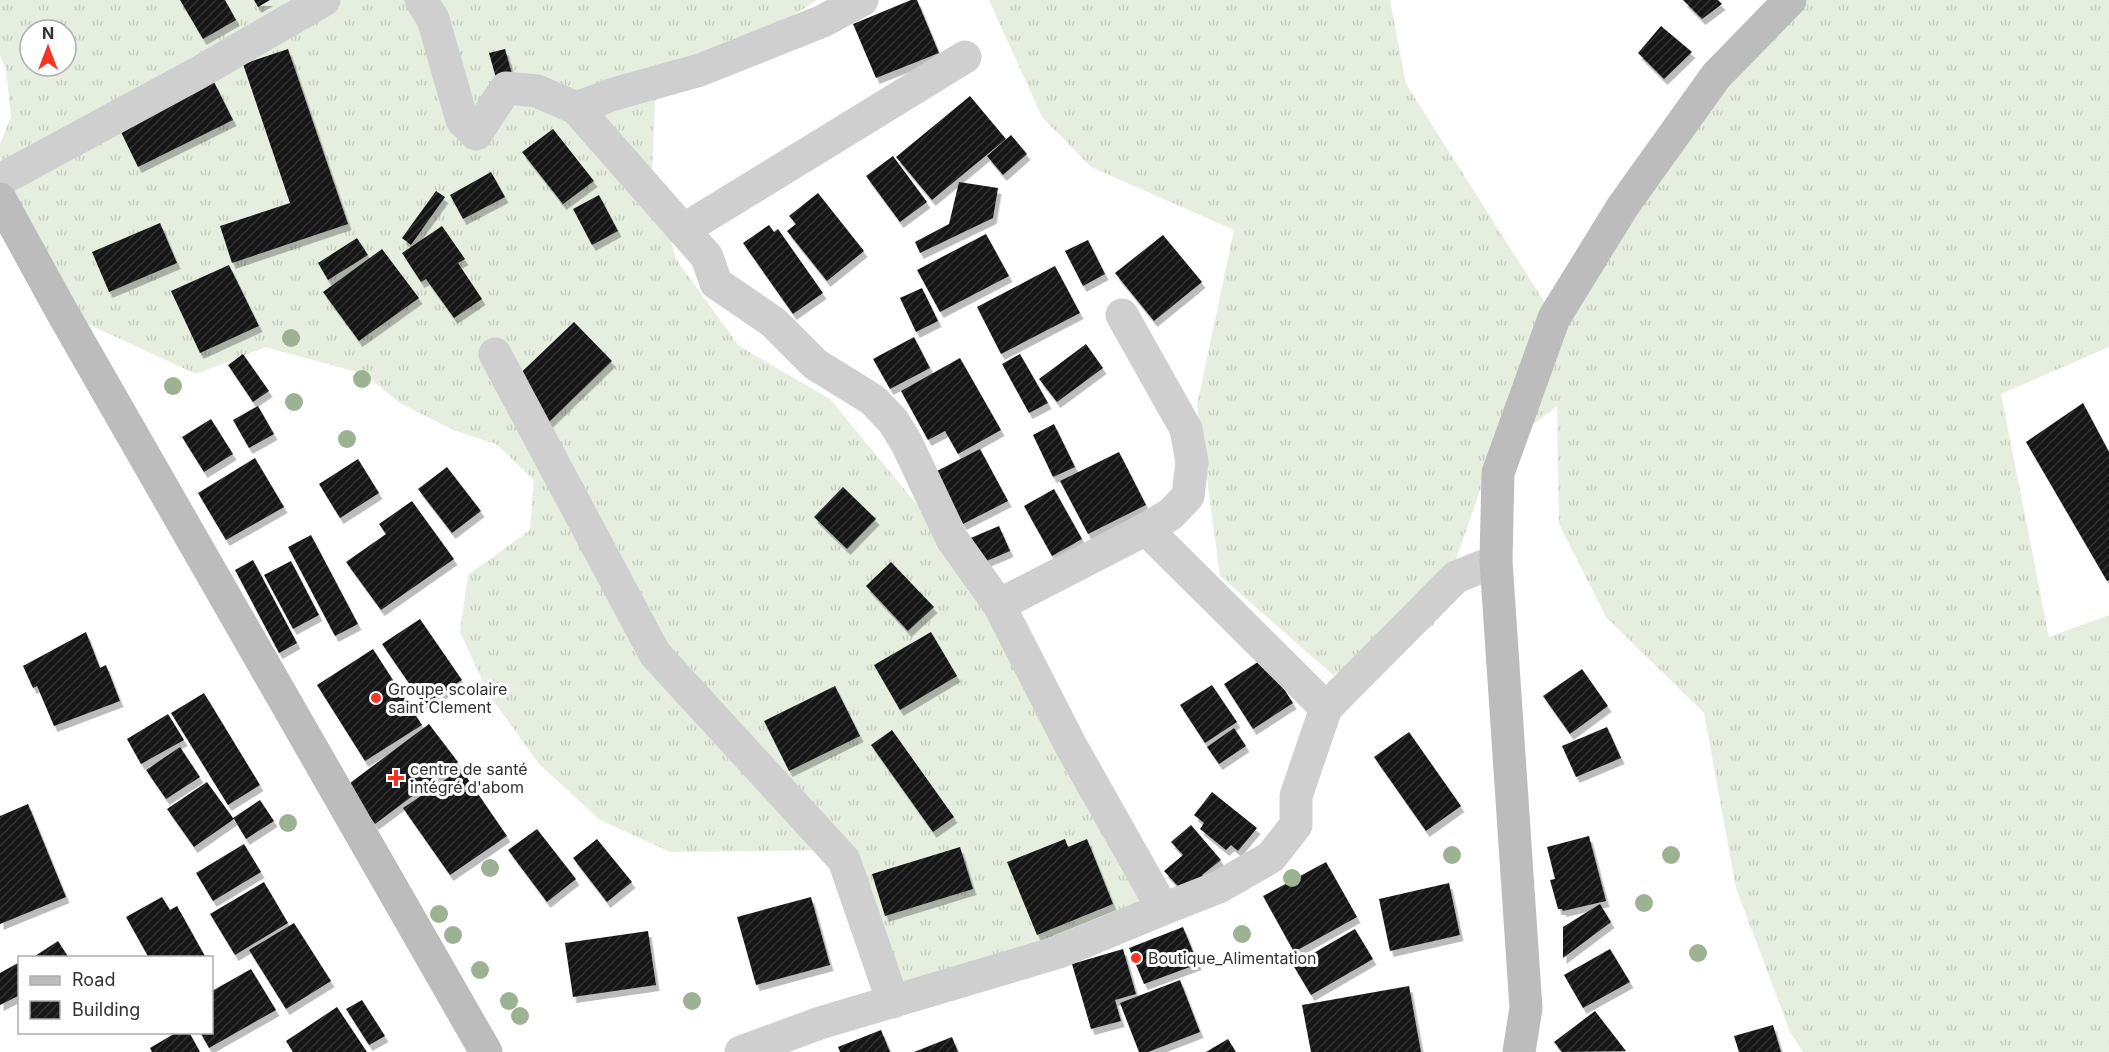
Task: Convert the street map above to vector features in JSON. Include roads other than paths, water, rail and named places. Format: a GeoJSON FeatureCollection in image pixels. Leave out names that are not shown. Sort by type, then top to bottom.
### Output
{"type":"FeatureCollection","features":[{"type":"Feature","properties":{"kind":"street"},"geometry":{"type":"LineString","coordinates":[[0,180],[198,73],[324,0]]}},
{"type":"Feature","properties":{"kind":"street"},"geometry":{"type":"LineString","coordinates":[[421,0],[433,19],[462,120],[476,135],[506,88],[537,91],[576,108],[707,257],[716,283],[773,322],[815,364],[873,400],[892,421],[906,442],[952,539],[999,605],[1071,746],[1163,909]]}},
{"type":"Feature","properties":{"kind":"street"},"geometry":{"type":"LineString","coordinates":[[576,108],[614,94],[700,70],[823,21],[862,0]]}},
{"type":"Feature","properties":{"kind":"street"},"geometry":{"type":"LineString","coordinates":[[1519,1052],[1526,1008],[1496,561],[1498,473],[1554,318],[1623,206],[1716,76],[1790,0]]}},
{"type":"Feature","properties":{"kind":"street"},"geometry":{"type":"LineString","coordinates":[[683,230],[965,57]]}},
{"type":"Feature","properties":{"kind":"street"},"geometry":{"type":"LineString","coordinates":[[0,199],[62,312],[486,1052]]}},
{"type":"Feature","properties":{"kind":"street"},"geometry":{"type":"LineString","coordinates":[[999,605],[1146,529],[1171,514],[1188,496],[1192,462],[1186,429],[1122,315]]}},
{"type":"Feature","properties":{"kind":"street"},"geometry":{"type":"LineString","coordinates":[[495,354],[655,654],[844,860],[893,1002]]}},
{"type":"Feature","properties":{"kind":"street"},"geometry":{"type":"LineString","coordinates":[[1146,529],[1326,708]]}},
{"type":"Feature","properties":{"kind":"street"},"geometry":{"type":"LineString","coordinates":[[741,1052],[820,1023],[1059,952],[1219,887],[1271,857],[1296,825],[1296,796],[1326,708],[1456,577],[1496,561]]}},
{"type":"Feature","properties":{"kind":"place","name":"Groupe scolaire saint Clement"},"geometry":{"type":"Point","coordinates":[376,698]}},
{"type":"Feature","properties":{"kind":"place","name":"centre de santé intégré d'abom"},"geometry":{"type":"Point","coordinates":[396,778]}},
{"type":"Feature","properties":{"kind":"place","name":"Boutique_Alimentation"},"geometry":{"type":"Point","coordinates":[1136,958]}}]}
